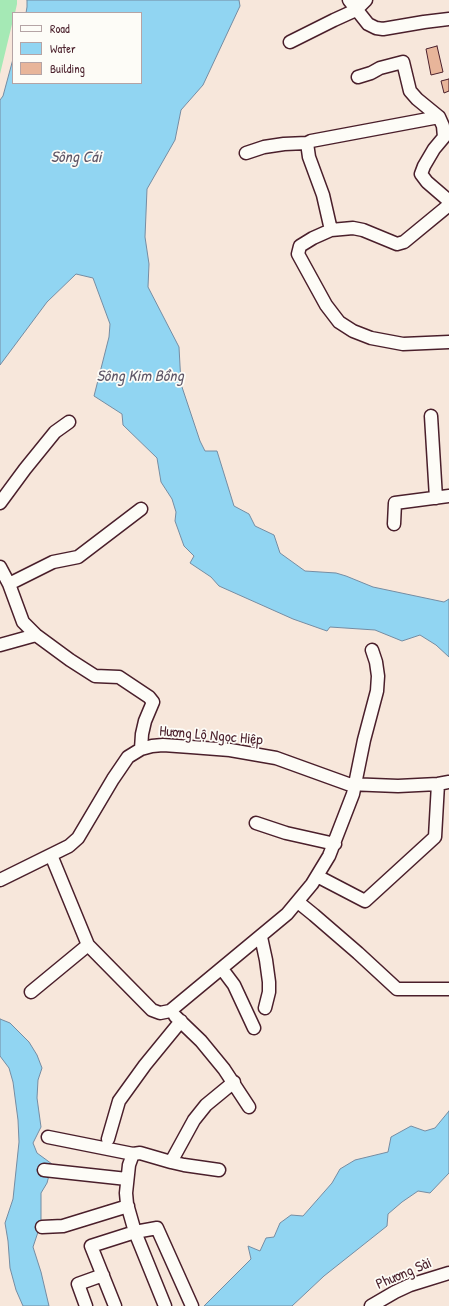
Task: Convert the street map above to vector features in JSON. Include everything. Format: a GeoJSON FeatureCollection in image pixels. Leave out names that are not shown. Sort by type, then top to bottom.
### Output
{"type":"FeatureCollection","features":[{"type":"Feature","properties":{"kind":"street"},"geometry":{"type":"LineString","coordinates":[[290,42],[334,20],[353,5],[366,0]]}},
{"type":"Feature","properties":{"kind":"street"},"geometry":{"type":"LineString","coordinates":[[353,5],[368,24],[376,28],[383,29],[449,19]]}},
{"type":"Feature","properties":{"kind":"street"},"geometry":{"type":"LineString","coordinates":[[358,77],[371,73],[380,68],[403,62],[410,91],[416,99],[439,117],[443,126],[444,137],[434,149],[421,174],[427,182],[449,201]]}},
{"type":"Feature","properties":{"kind":"street"},"geometry":{"type":"LineString","coordinates":[[246,153],[264,147],[307,143],[439,117]]}},
{"type":"Feature","properties":{"kind":"street"},"geometry":{"type":"LineString","coordinates":[[307,143],[309,157],[324,200],[331,230]]}},
{"type":"Feature","properties":{"kind":"street"},"geometry":{"type":"LineString","coordinates":[[449,205],[404,242],[397,244],[363,230],[353,228],[331,230],[300,246],[298,254],[326,305],[339,322],[371,338],[403,344],[449,342]]}},
{"type":"Feature","properties":{"kind":"street"},"geometry":{"type":"LineString","coordinates":[[431,416],[436,498]]}},
{"type":"Feature","properties":{"kind":"street"},"geometry":{"type":"LineString","coordinates":[[0,503],[55,432],[69,422]]}},
{"type":"Feature","properties":{"kind":"street"},"geometry":{"type":"LineString","coordinates":[[394,524],[395,503],[449,496]]}},
{"type":"Feature","properties":{"kind":"street"},"geometry":{"type":"LineString","coordinates":[[9,584],[53,562],[78,556],[141,509]]}},
{"type":"Feature","properties":{"kind":"street"},"geometry":{"type":"LineString","coordinates":[[0,567],[9,584],[23,622],[36,636],[95,676],[104,678],[119,677],[149,697],[153,702],[145,721],[142,734],[142,749]]}},
{"type":"Feature","properties":{"kind":"street"},"geometry":{"type":"LineString","coordinates":[[0,645],[36,636]]}},
{"type":"Feature","properties":{"kind":"street"},"geometry":{"type":"LineString","coordinates":[[51,854],[88,945],[152,1010],[160,1013],[170,1011],[287,914],[312,884],[330,856],[356,785],[364,740],[377,691],[378,676],[372,650]]}},
{"type":"Feature","properties":{"kind":"street","name":"Hương Lộ Ngọc Hiệp"},"geometry":{"type":"LineString","coordinates":[[0,880],[69,846],[78,838],[128,757],[142,749],[152,746],[230,750],[276,758],[343,783],[356,785],[398,786],[444,783]]}},
{"type":"Feature","properties":{"kind":"street"},"geometry":{"type":"LineString","coordinates":[[317,876],[365,901],[435,837],[444,783]]}},
{"type":"Feature","properties":{"kind":"street"},"geometry":{"type":"LineString","coordinates":[[256,823],[286,833],[335,844]]}},
{"type":"Feature","properties":{"kind":"street"},"geometry":{"type":"LineString","coordinates":[[298,902],[358,953],[397,989],[449,989]]}},
{"type":"Feature","properties":{"kind":"street"},"geometry":{"type":"LineString","coordinates":[[261,937],[269,982],[269,992],[265,1008]]}},
{"type":"Feature","properties":{"kind":"street"},"geometry":{"type":"LineString","coordinates":[[31,992],[88,945]]}},
{"type":"Feature","properties":{"kind":"street"},"geometry":{"type":"LineString","coordinates":[[222,969],[234,985],[254,1028]]}},
{"type":"Feature","properties":{"kind":"street"},"geometry":{"type":"LineString","coordinates":[[170,1011],[201,1041],[234,1082],[249,1107]]}},
{"type":"Feature","properties":{"kind":"street"},"geometry":{"type":"LineString","coordinates":[[108,1139],[118,1100],[181,1021]]}},
{"type":"Feature","properties":{"kind":"street"},"geometry":{"type":"LineString","coordinates":[[171,1162],[194,1120],[206,1105],[234,1082]]}},
{"type":"Feature","properties":{"kind":"street"},"geometry":{"type":"LineString","coordinates":[[48,1137],[133,1154],[140,1153],[184,1166],[219,1170]]}},
{"type":"Feature","properties":{"kind":"street"},"geometry":{"type":"LineString","coordinates":[[133,1154],[129,1165],[127,1179],[126,1193],[128,1206],[135,1232],[165,1306]]}},
{"type":"Feature","properties":{"kind":"street"},"geometry":{"type":"LineString","coordinates":[[44,1170],[127,1179]]}},
{"type":"Feature","properties":{"kind":"street"},"geometry":{"type":"LineString","coordinates":[[42,1228],[63,1226],[128,1206]]}},
{"type":"Feature","properties":{"kind":"street"},"geometry":{"type":"LineString","coordinates":[[115,1306],[91,1246],[135,1232],[157,1228],[192,1306]]}},
{"type":"Feature","properties":{"kind":"street","name":"Phương Sài"},"geometry":{"type":"LineString","coordinates":[[371,1306],[410,1285],[449,1273]]}},
{"type":"Feature","properties":{"kind":"street"},"geometry":{"type":"LineString","coordinates":[[86,1306],[78,1284],[103,1275]]}},
{"type":"Feature","properties":{"kind":"green space"},"geometry":{"type":"Polygon","coordinates":[[[0,0],[17,0],[15,12],[12,12],[12,24],[0,74],[0,0]]]}},
{"type":"Feature","properties":{"kind":"water"},"geometry":{"type":"Polygon","coordinates":[[[27,0],[239,0],[240,6],[203,85],[181,110],[175,140],[147,189],[145,237],[149,264],[148,287],[179,347],[181,384],[200,441],[205,451],[217,451],[234,506],[249,514],[255,526],[274,535],[280,553],[305,571],[336,573],[373,587],[444,602],[449,599],[449,657],[436,645],[420,635],[402,641],[375,630],[330,627],[327,631],[293,619],[219,586],[211,577],[190,563],[194,556],[184,546],[175,521],[176,512],[172,499],[161,482],[157,458],[123,425],[122,414],[94,396],[109,337],[110,324],[93,278],[76,274],[47,302],[0,365],[0,100],[3,96],[12,63],[12,84],[142,84],[142,12],[26,12],[27,0]]]}},
{"type":"Feature","properties":{"kind":"water"},"geometry":{"type":"Polygon","coordinates":[[[0,1019],[10,1023],[29,1042],[37,1055],[42,1068],[38,1080],[37,1098],[41,1127],[33,1143],[37,1153],[52,1164],[47,1183],[41,1193],[41,1223],[33,1247],[49,1306],[23,1306],[16,1290],[10,1268],[5,1223],[13,1199],[19,1142],[13,1082],[9,1068],[0,1056],[0,1019]]]}},
{"type":"Feature","properties":{"kind":"water"},"geometry":{"type":"Polygon","coordinates":[[[449,1111],[449,1173],[430,1193],[418,1191],[402,1202],[388,1214],[387,1226],[324,1276],[292,1306],[204,1306],[251,1259],[248,1246],[260,1251],[266,1238],[274,1237],[280,1223],[291,1215],[303,1216],[332,1183],[340,1169],[355,1160],[388,1152],[391,1137],[411,1126],[425,1131],[435,1128],[449,1111]]]}},
{"type":"Feature","properties":{"kind":"building"},"geometry":{"type":"Polygon","coordinates":[[[437,46],[443,72],[431,75],[426,49],[437,46]]]}},
{"type":"Feature","properties":{"kind":"building"},"geometry":{"type":"Polygon","coordinates":[[[449,79],[449,91],[444,93],[441,81],[449,79]]]}},
{"type":"Feature","properties":{"kind":"water label","name":"Sông Cái"},"geometry":{"type":"Point","coordinates":[76,158]}},
{"type":"Feature","properties":{"kind":"water label","name":"Sông Kim Bồng"},"geometry":{"type":"Point","coordinates":[140,377]}}]}
